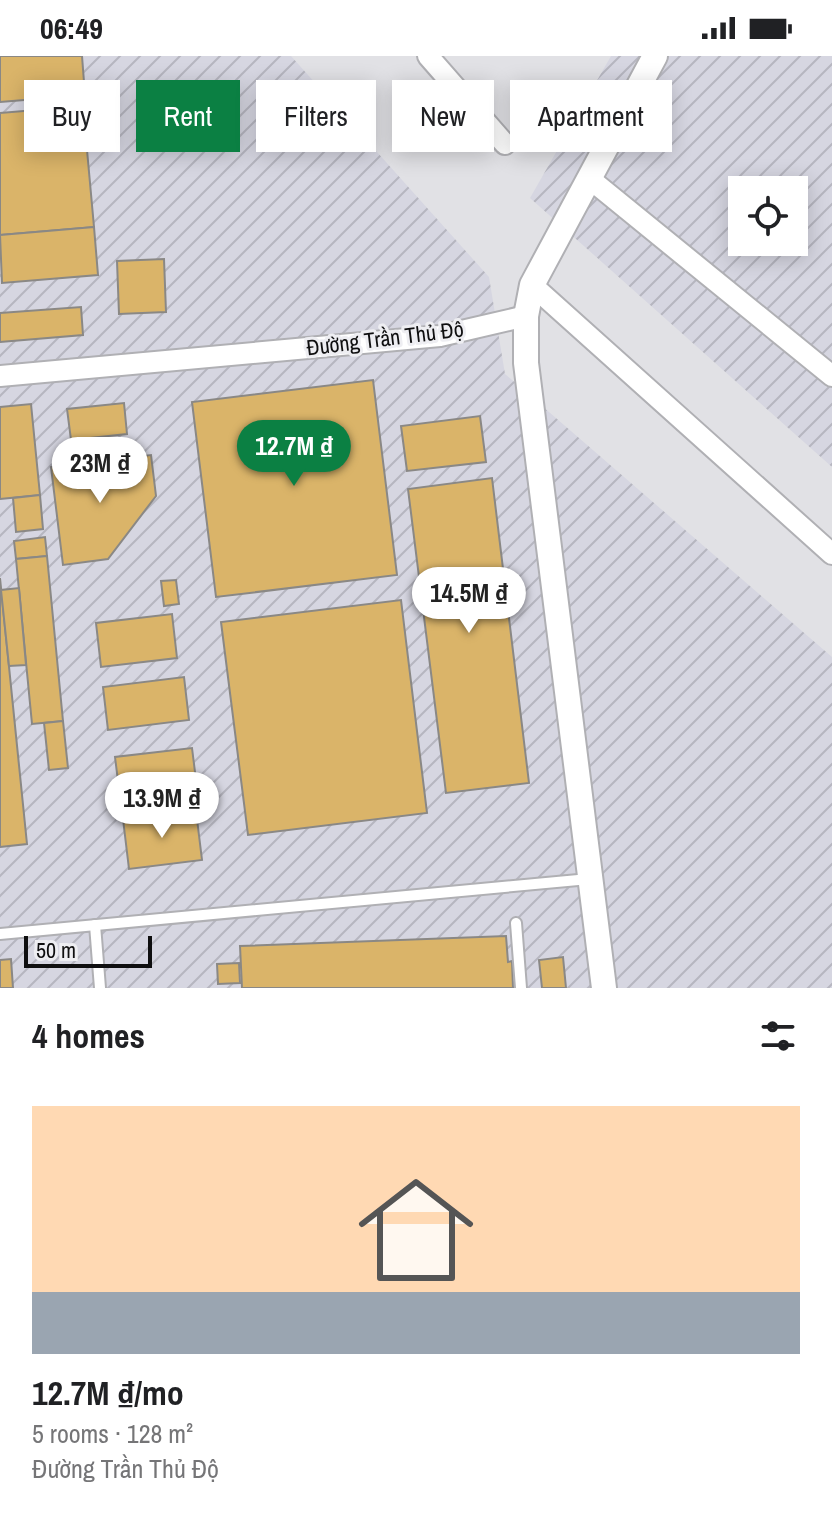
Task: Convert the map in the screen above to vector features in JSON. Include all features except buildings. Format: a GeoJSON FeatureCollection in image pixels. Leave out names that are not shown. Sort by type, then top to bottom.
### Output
{"type":"FeatureCollection","features":[{"type":"Feature","properties":{"kind":"street"},"geometry":{"type":"LineString","coordinates":[[428,56],[505,144]]}},
{"type":"Feature","properties":{"kind":"street"},"geometry":{"type":"LineString","coordinates":[[604,988],[526,363],[526,316],[532,285],[655,56]]}},
{"type":"Feature","properties":{"kind":"street"},"geometry":{"type":"LineString","coordinates":[[590,179],[832,376]]}},
{"type":"Feature","properties":{"kind":"street"},"geometry":{"type":"LineString","coordinates":[[532,285],[832,554]]}},
{"type":"Feature","properties":{"kind":"street","name":"Đường Trần Thủ Độ"},"geometry":{"type":"LineString","coordinates":[[0,376],[440,336],[526,316]]}},
{"type":"Feature","properties":{"kind":"lane"},"geometry":{"type":"LineString","coordinates":[[0,934],[589,879]]}},
{"type":"Feature","properties":{"kind":"lane"},"geometry":{"type":"LineString","coordinates":[[516,923],[521,988]]}},
{"type":"Feature","properties":{"kind":"lane"},"geometry":{"type":"LineString","coordinates":[[95,925],[100,988]]}},
{"type":"Feature","properties":{"kind":"shaded area"},"geometry":{"type":"Polygon","coordinates":[[[0,56],[291,56],[313,80],[256,80],[256,152],[376,151],[489,277],[505,374],[832,657],[832,988],[0,988],[0,56]]]}},
{"type":"Feature","properties":{"kind":"shaded area"},"geometry":{"type":"Polygon","coordinates":[[[611,56],[832,56],[832,467],[530,198],[556,152],[672,152],[672,80],[597,80],[611,56]]]}}]}
